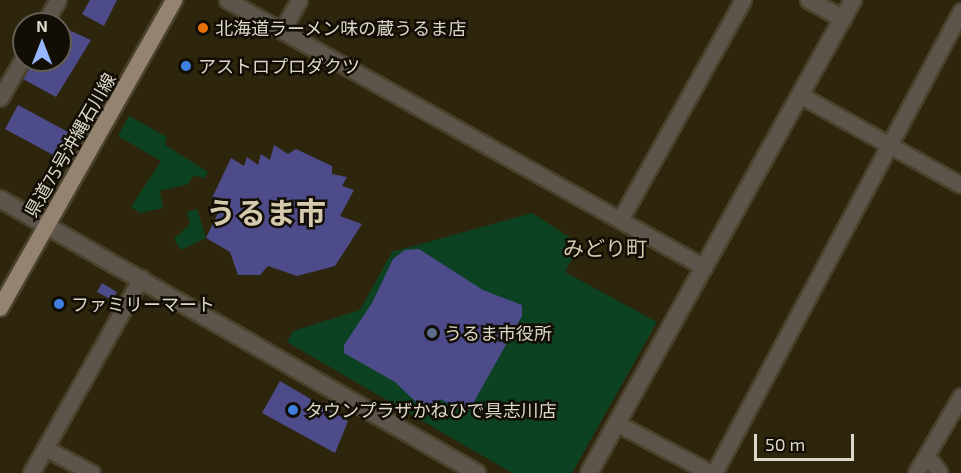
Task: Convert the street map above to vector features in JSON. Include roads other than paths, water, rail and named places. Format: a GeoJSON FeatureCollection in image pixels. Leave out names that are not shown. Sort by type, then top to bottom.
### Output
{"type":"FeatureCollection","features":[{"type":"Feature","properties":{"kind":"main road","name":"県道75号沖縄石川線"},"geometry":{"type":"LineString","coordinates":[[0,308],[174,0]]}},
{"type":"Feature","properties":{"kind":"street"},"geometry":{"type":"LineString","coordinates":[[228,0],[704,267]]}},
{"type":"Feature","properties":{"kind":"street"},"geometry":{"type":"LineString","coordinates":[[282,30],[299,0]]}},
{"type":"Feature","properties":{"kind":"street"},"geometry":{"type":"LineString","coordinates":[[620,220],[743,0]]}},
{"type":"Feature","properties":{"kind":"street"},"geometry":{"type":"LineString","coordinates":[[809,0],[843,19]]}},
{"type":"Feature","properties":{"kind":"street"},"geometry":{"type":"LineString","coordinates":[[589,473],[854,0]]}},
{"type":"Feature","properties":{"kind":"street"},"geometry":{"type":"LineString","coordinates":[[618,424],[713,473],[961,11]]}},
{"type":"Feature","properties":{"kind":"street"},"geometry":{"type":"LineString","coordinates":[[2,90],[14,72]]}},
{"type":"Feature","properties":{"kind":"street"},"geometry":{"type":"LineString","coordinates":[[800,95],[961,185]]}},
{"type":"Feature","properties":{"kind":"street"},"geometry":{"type":"LineString","coordinates":[[0,199],[141,278],[476,473]]}},
{"type":"Feature","properties":{"kind":"street"},"geometry":{"type":"LineString","coordinates":[[31,473],[141,278]]}},
{"type":"Feature","properties":{"kind":"street"},"geometry":{"type":"LineString","coordinates":[[916,473],[961,396]]}},
{"type":"Feature","properties":{"kind":"street"},"geometry":{"type":"LineString","coordinates":[[45,448],[92,473]]}},
{"type":"Feature","properties":{"kind":"street"},"geometry":{"type":"LineString","coordinates":[[927,456],[940,473]]}},
{"type":"Feature","properties":{"kind":"place","name":"北海道ラーメン味の蔵うるま店"},"geometry":{"type":"Point","coordinates":[203,28]}},
{"type":"Feature","properties":{"kind":"place","name":"アストロプロダクツ"},"geometry":{"type":"Point","coordinates":[186,66]}},
{"type":"Feature","properties":{"kind":"place","name":"ファミリーマート"},"geometry":{"type":"Point","coordinates":[59,304]}},
{"type":"Feature","properties":{"kind":"place","name":"うるま市役所"},"geometry":{"type":"Point","coordinates":[432,333]}},
{"type":"Feature","properties":{"kind":"place","name":"タウンプラザかねひで具志川店"},"geometry":{"type":"Point","coordinates":[293,410]}},
{"type":"Feature","properties":{"kind":"district","name":"うるま市"},"geometry":{"type":"Point","coordinates":[266,212]}},
{"type":"Feature","properties":{"kind":"district","name":"みどり町"},"geometry":{"type":"Point","coordinates":[605,248]}}]}
